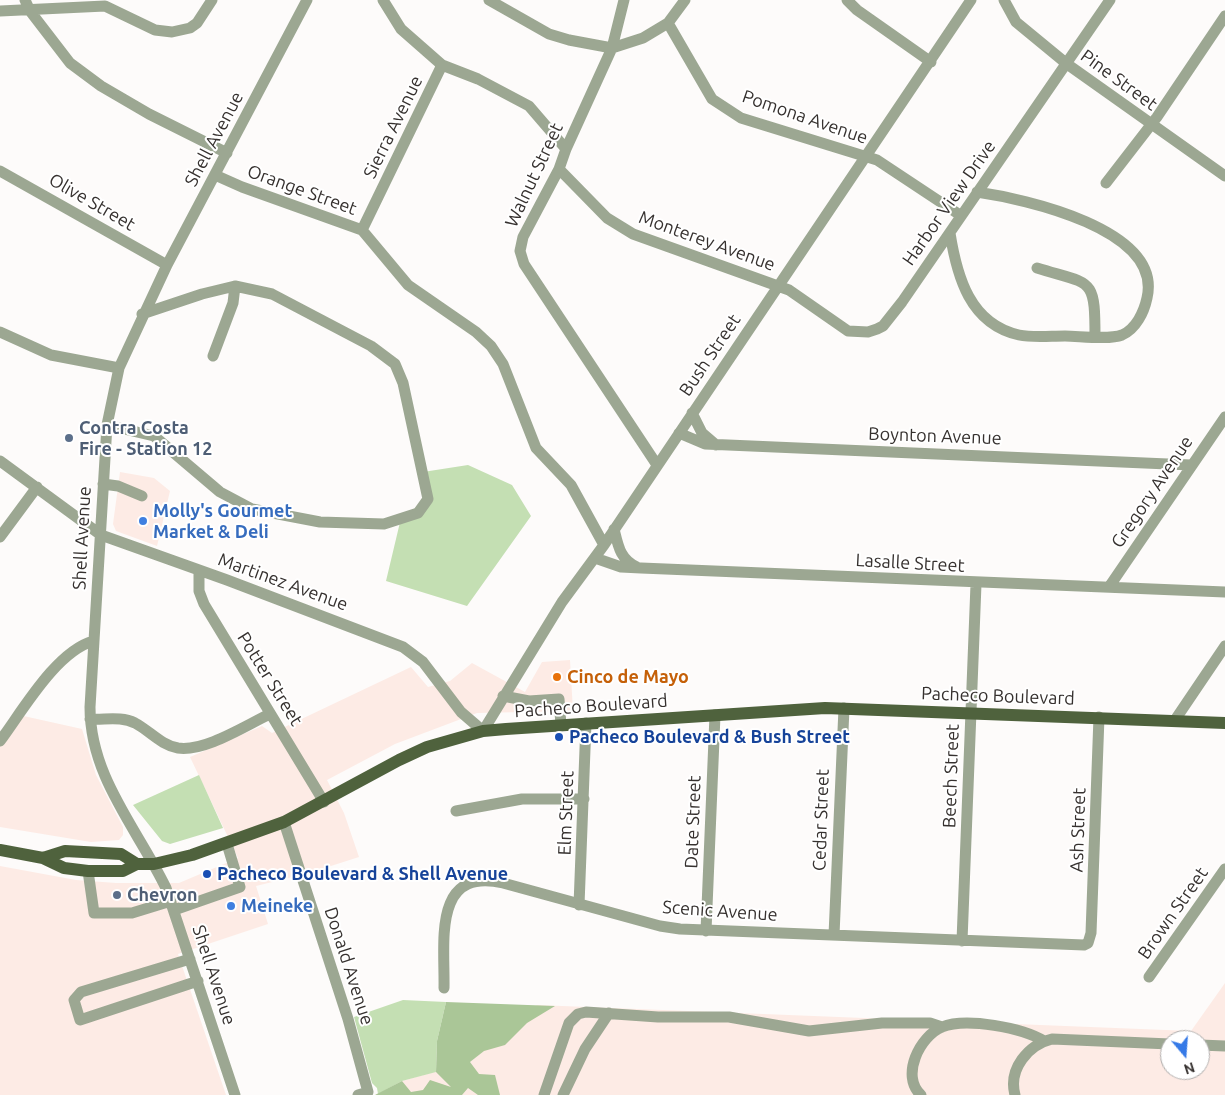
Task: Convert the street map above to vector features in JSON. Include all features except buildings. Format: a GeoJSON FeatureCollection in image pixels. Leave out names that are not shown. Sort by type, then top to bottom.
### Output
{"type":"FeatureCollection","features":[{"type":"Feature","properties":{"kind":"main road","name":"Pacheco Boulevard"},"geometry":{"type":"LineString","coordinates":[[0,850],[43,858],[64,868],[88,871],[123,871],[137,864],[154,864],[192,855],[284,822],[324,802],[398,760],[427,747],[483,731],[844,708],[1225,722]]}},
{"type":"Feature","properties":{"kind":"main road","name":"Pacheco Boulevard"},"geometry":{"type":"LineString","coordinates":[[43,858],[65,851],[121,854],[137,864]]}},
{"type":"Feature","properties":{"kind":"street","name":"Orange Street"},"geometry":{"type":"LineString","coordinates":[[25,0],[30,11],[70,63],[93,80],[149,114],[227,153]]}},
{"type":"Feature","properties":{"kind":"street"},"geometry":{"type":"LineString","coordinates":[[0,11],[30,11],[103,3],[155,30],[172,32],[190,28],[197,23],[212,0]]}},
{"type":"Feature","properties":{"kind":"street","name":"Shell Avenue"},"geometry":{"type":"LineString","coordinates":[[235,1095],[172,905],[154,864],[105,779],[93,744],[90,719],[93,641],[103,484],[107,425],[119,368],[142,314],[306,0]]}},
{"type":"Feature","properties":{"kind":"street"},"geometry":{"type":"LineString","coordinates":[[383,0],[402,30],[442,65],[478,79],[529,106],[566,148]]}},
{"type":"Feature","properties":{"kind":"street"},"geometry":{"type":"LineString","coordinates":[[488,0],[548,34],[612,48],[643,38],[668,23],[685,0]]}},
{"type":"Feature","properties":{"kind":"street"},"geometry":{"type":"LineString","coordinates":[[612,48],[624,0]]}},
{"type":"Feature","properties":{"kind":"street"},"geometry":{"type":"LineString","coordinates":[[847,0],[857,10],[931,62]]}},
{"type":"Feature","properties":{"kind":"street","name":"Bush Street"},"geometry":{"type":"LineString","coordinates":[[483,731],[562,602],[604,545],[777,286],[867,158],[971,0]]}},
{"type":"Feature","properties":{"kind":"street","name":"Pine Street"},"geometry":{"type":"LineString","coordinates":[[1004,0],[1016,22],[1067,64],[1225,176]]}},
{"type":"Feature","properties":{"kind":"street","name":"Harbor View Drive"},"geometry":{"type":"LineString","coordinates":[[777,286],[789,290],[848,331],[868,332],[883,326],[950,233],[960,215],[1110,0]]}},
{"type":"Feature","properties":{"kind":"street"},"geometry":{"type":"LineString","coordinates":[[1106,183],[1151,125],[1225,16]]}},
{"type":"Feature","properties":{"kind":"street","name":"Pomona Avenue"},"geometry":{"type":"LineString","coordinates":[[668,23],[712,99],[741,118],[877,160],[960,215]]}},
{"type":"Feature","properties":{"kind":"street","name":"Walnut Street"},"geometry":{"type":"LineString","coordinates":[[612,48],[566,148],[559,169],[523,237],[520,251],[524,264],[657,465]]}},
{"type":"Feature","properties":{"kind":"street","name":"Sierra Avenue"},"geometry":{"type":"LineString","coordinates":[[362,230],[442,65]]}},
{"type":"Feature","properties":{"kind":"street","name":"Monterey Avenue"},"geometry":{"type":"LineString","coordinates":[[559,169],[607,218],[634,234],[777,286]]}},
{"type":"Feature","properties":{"kind":"street","name":"Olive Street"},"geometry":{"type":"LineString","coordinates":[[0,171],[167,265]]}},
{"type":"Feature","properties":{"kind":"street","name":"Orange Street"},"geometry":{"type":"LineString","coordinates":[[215,175],[242,188],[362,230],[408,285],[476,332],[491,346],[503,364],[536,448],[571,486],[604,545]]}},
{"type":"Feature","properties":{"kind":"street"},"geometry":{"type":"LineString","coordinates":[[950,233],[955,262],[964,290],[989,324],[1020,335],[1095,337],[1121,335],[1136,324],[1145,308],[1148,292],[1146,272],[1139,258],[1106,232],[1044,205],[977,192]]}},
{"type":"Feature","properties":{"kind":"street"},"geometry":{"type":"LineString","coordinates":[[1037,268],[1084,282],[1092,291],[1095,301],[1095,337]]}},
{"type":"Feature","properties":{"kind":"street"},"geometry":{"type":"LineString","coordinates":[[107,425],[154,436],[220,492],[252,509],[320,522],[384,524],[418,513],[428,499],[403,383],[395,364],[371,346],[272,294],[235,286],[202,294],[142,314]]}},
{"type":"Feature","properties":{"kind":"street"},"geometry":{"type":"LineString","coordinates":[[214,356],[233,303],[235,286]]}},
{"type":"Feature","properties":{"kind":"street"},"geometry":{"type":"LineString","coordinates":[[0,332],[51,355],[119,368]]}},
{"type":"Feature","properties":{"kind":"street"},"geometry":{"type":"LineString","coordinates":[[692,413],[702,433],[716,445]]}},
{"type":"Feature","properties":{"kind":"street","name":"Gregory Avenue"},"geometry":{"type":"LineString","coordinates":[[1109,587],[1225,417]]}},
{"type":"Feature","properties":{"kind":"street","name":"Boynton Avenue"},"geometry":{"type":"LineString","coordinates":[[679,433],[705,444],[716,445],[1192,465]]}},
{"type":"Feature","properties":{"kind":"street","name":"Martinez Avenue"},"geometry":{"type":"LineString","coordinates":[[0,460],[101,535],[403,646],[423,662],[461,712],[483,731]]}},
{"type":"Feature","properties":{"kind":"street"},"geometry":{"type":"LineString","coordinates":[[103,484],[118,486],[142,496]]}},
{"type":"Feature","properties":{"kind":"street"},"geometry":{"type":"LineString","coordinates":[[0,537],[37,487]]}},
{"type":"Feature","properties":{"kind":"street"},"geometry":{"type":"LineString","coordinates":[[614,529],[625,560],[641,568]]}},
{"type":"Feature","properties":{"kind":"street","name":"Lasalle Street"},"geometry":{"type":"LineString","coordinates":[[595,558],[620,567],[976,584],[1225,592]]}},
{"type":"Feature","properties":{"kind":"street","name":"Potter Street"},"geometry":{"type":"LineString","coordinates":[[199,570],[200,591],[204,604],[324,802]]}},
{"type":"Feature","properties":{"kind":"street","name":"Beech Street"},"geometry":{"type":"LineString","coordinates":[[962,941],[976,584]]}},
{"type":"Feature","properties":{"kind":"street"},"geometry":{"type":"LineString","coordinates":[[0,741],[62,659],[76,648],[93,641]]}},
{"type":"Feature","properties":{"kind":"street"},"geometry":{"type":"LineString","coordinates":[[1175,720],[1225,646]]}},
{"type":"Feature","properties":{"kind":"street"},"geometry":{"type":"LineString","coordinates":[[503,696],[529,701],[559,699],[561,725]]}},
{"type":"Feature","properties":{"kind":"street","name":"Cedar Street"},"geometry":{"type":"LineString","coordinates":[[834,935],[844,708]]}},
{"type":"Feature","properties":{"kind":"street"},"geometry":{"type":"LineString","coordinates":[[90,719],[124,719],[177,748],[188,748],[214,741],[270,714]]}},
{"type":"Feature","properties":{"kind":"street","name":"Date Street"},"geometry":{"type":"LineString","coordinates":[[706,930],[715,715]]}},
{"type":"Feature","properties":{"kind":"street","name":"Ash Street"},"geometry":{"type":"LineString","coordinates":[[1088,943],[1091,933],[1100,717]]}},
{"type":"Feature","properties":{"kind":"street","name":"Elm Street"},"geometry":{"type":"LineString","coordinates":[[580,905],[586,723]]}},
{"type":"Feature","properties":{"kind":"street"},"geometry":{"type":"LineString","coordinates":[[456,811],[522,799],[584,799]]}},
{"type":"Feature","properties":{"kind":"street","name":"Donald Avenue"},"geometry":{"type":"LineString","coordinates":[[284,822],[348,1019],[363,1093]]}},
{"type":"Feature","properties":{"kind":"street"},"geometry":{"type":"LineString","coordinates":[[88,871],[94,913],[132,913],[172,905],[240,886],[227,844]]}},
{"type":"Feature","properties":{"kind":"street","name":"Brown Street"},"geometry":{"type":"LineString","coordinates":[[1149,977],[1225,869]]}},
{"type":"Feature","properties":{"kind":"street","name":"Scenic Avenue"},"geometry":{"type":"LineString","coordinates":[[444,988],[446,915],[449,902],[456,891],[465,884],[488,880],[660,926],[706,930],[1079,946],[1088,943]]}},
{"type":"Feature","properties":{"kind":"street"},"geometry":{"type":"LineString","coordinates":[[190,959],[81,992],[74,1000],[80,1020],[198,981]]}},
{"type":"Feature","properties":{"kind":"street"},"geometry":{"type":"LineString","coordinates":[[544,1095],[569,1023],[578,1014],[586,1012],[658,1017],[729,1018],[808,1031],[882,1023],[930,1023],[942,1027],[962,1024],[1006,1027],[1026,1031],[1044,1041]]}},
{"type":"Feature","properties":{"kind":"street"},"geometry":{"type":"LineString","coordinates":[[563,1095],[585,1049],[609,1013]]}},
{"type":"Feature","properties":{"kind":"street"},"geometry":{"type":"LineString","coordinates":[[921,1095],[913,1085],[912,1077],[915,1060],[927,1039],[942,1027]]}},
{"type":"Feature","properties":{"kind":"street"},"geometry":{"type":"LineString","coordinates":[[1015,1095],[1014,1079],[1017,1067],[1024,1056],[1044,1041],[1052,1039],[1160,1044]]}},
{"type":"Feature","properties":{"kind":"street"},"geometry":{"type":"LineString","coordinates":[[1210,1045],[1225,1046]]}},
{"type":"Feature","properties":{"kind":"shaded area"},"geometry":{"type":"Polygon","coordinates":[[[120,472],[154,478],[170,491],[157,546],[116,531],[113,524],[120,472]]]}},
{"type":"Feature","properties":{"kind":"shaded area"},"geometry":{"type":"Polygon","coordinates":[[[570,660],[573,711],[477,713],[395,744],[327,780],[344,813],[359,857],[309,873],[256,886],[268,924],[178,954],[226,1095],[0,1095],[0,866],[76,880],[116,883],[179,883],[238,858],[190,757],[262,726],[272,733],[411,667],[428,687],[450,681],[472,663],[525,692],[542,662],[570,660]]]}},
{"type":"Feature","properties":{"kind":"shaded area"},"geometry":{"type":"Polygon","coordinates":[[[19,715],[82,729],[96,775],[123,827],[123,835],[119,840],[91,842],[0,827],[0,741],[19,715]]]}},
{"type":"Feature","properties":{"kind":"shaded area"},"geometry":{"type":"Polygon","coordinates":[[[1225,983],[1225,1095],[375,1095],[402,1081],[470,1062],[537,1005],[1166,1030],[1160,1030],[1160,1080],[1210,1080],[1210,1030],[1192,1030],[1225,983]]]}},
{"type":"Feature","properties":{"kind":"green space"},"geometry":{"type":"Polygon","coordinates":[[[468,465],[512,485],[531,516],[467,606],[386,581],[401,518],[428,499],[423,472],[468,465]]]}},
{"type":"Feature","properties":{"kind":"green space"},"geometry":{"type":"Polygon","coordinates":[[[199,775],[223,828],[170,844],[162,841],[133,805],[199,775]]]}},
{"type":"Feature","properties":{"kind":"green space"},"geometry":{"type":"Polygon","coordinates":[[[403,1000],[446,1002],[437,1041],[436,1072],[402,1081],[378,1094],[377,1088],[372,1083],[354,1017],[403,1000]]]}},
{"type":"Feature","properties":{"kind":"green space"},"geometry":{"type":"Polygon","coordinates":[[[446,1002],[555,1006],[527,1023],[505,1045],[484,1051],[470,1062],[479,1074],[495,1075],[500,1095],[478,1095],[468,1088],[462,1095],[375,1095],[402,1081],[411,1092],[423,1090],[430,1080],[451,1087],[436,1072],[437,1041],[446,1002]]]}},
{"type":"Feature","properties":{"kind":"place","name":"Contra Costa Fire - Station 12"},"geometry":{"type":"Point","coordinates":[69,438]}},
{"type":"Feature","properties":{"kind":"place","name":"Molly's Gourmet Market & Deli"},"geometry":{"type":"Point","coordinates":[143,521]}},
{"type":"Feature","properties":{"kind":"place","name":"Cinco de Mayo"},"geometry":{"type":"Point","coordinates":[557,677]}},
{"type":"Feature","properties":{"kind":"place","name":"Pacheco Boulevard & Bush Street"},"geometry":{"type":"Point","coordinates":[559,737]}},
{"type":"Feature","properties":{"kind":"place","name":"Pacheco Boulevard & Shell Avenue"},"geometry":{"type":"Point","coordinates":[207,874]}},
{"type":"Feature","properties":{"kind":"place","name":"Chevron"},"geometry":{"type":"Point","coordinates":[117,895]}},
{"type":"Feature","properties":{"kind":"place","name":"Meineke"},"geometry":{"type":"Point","coordinates":[231,906]}}]}
